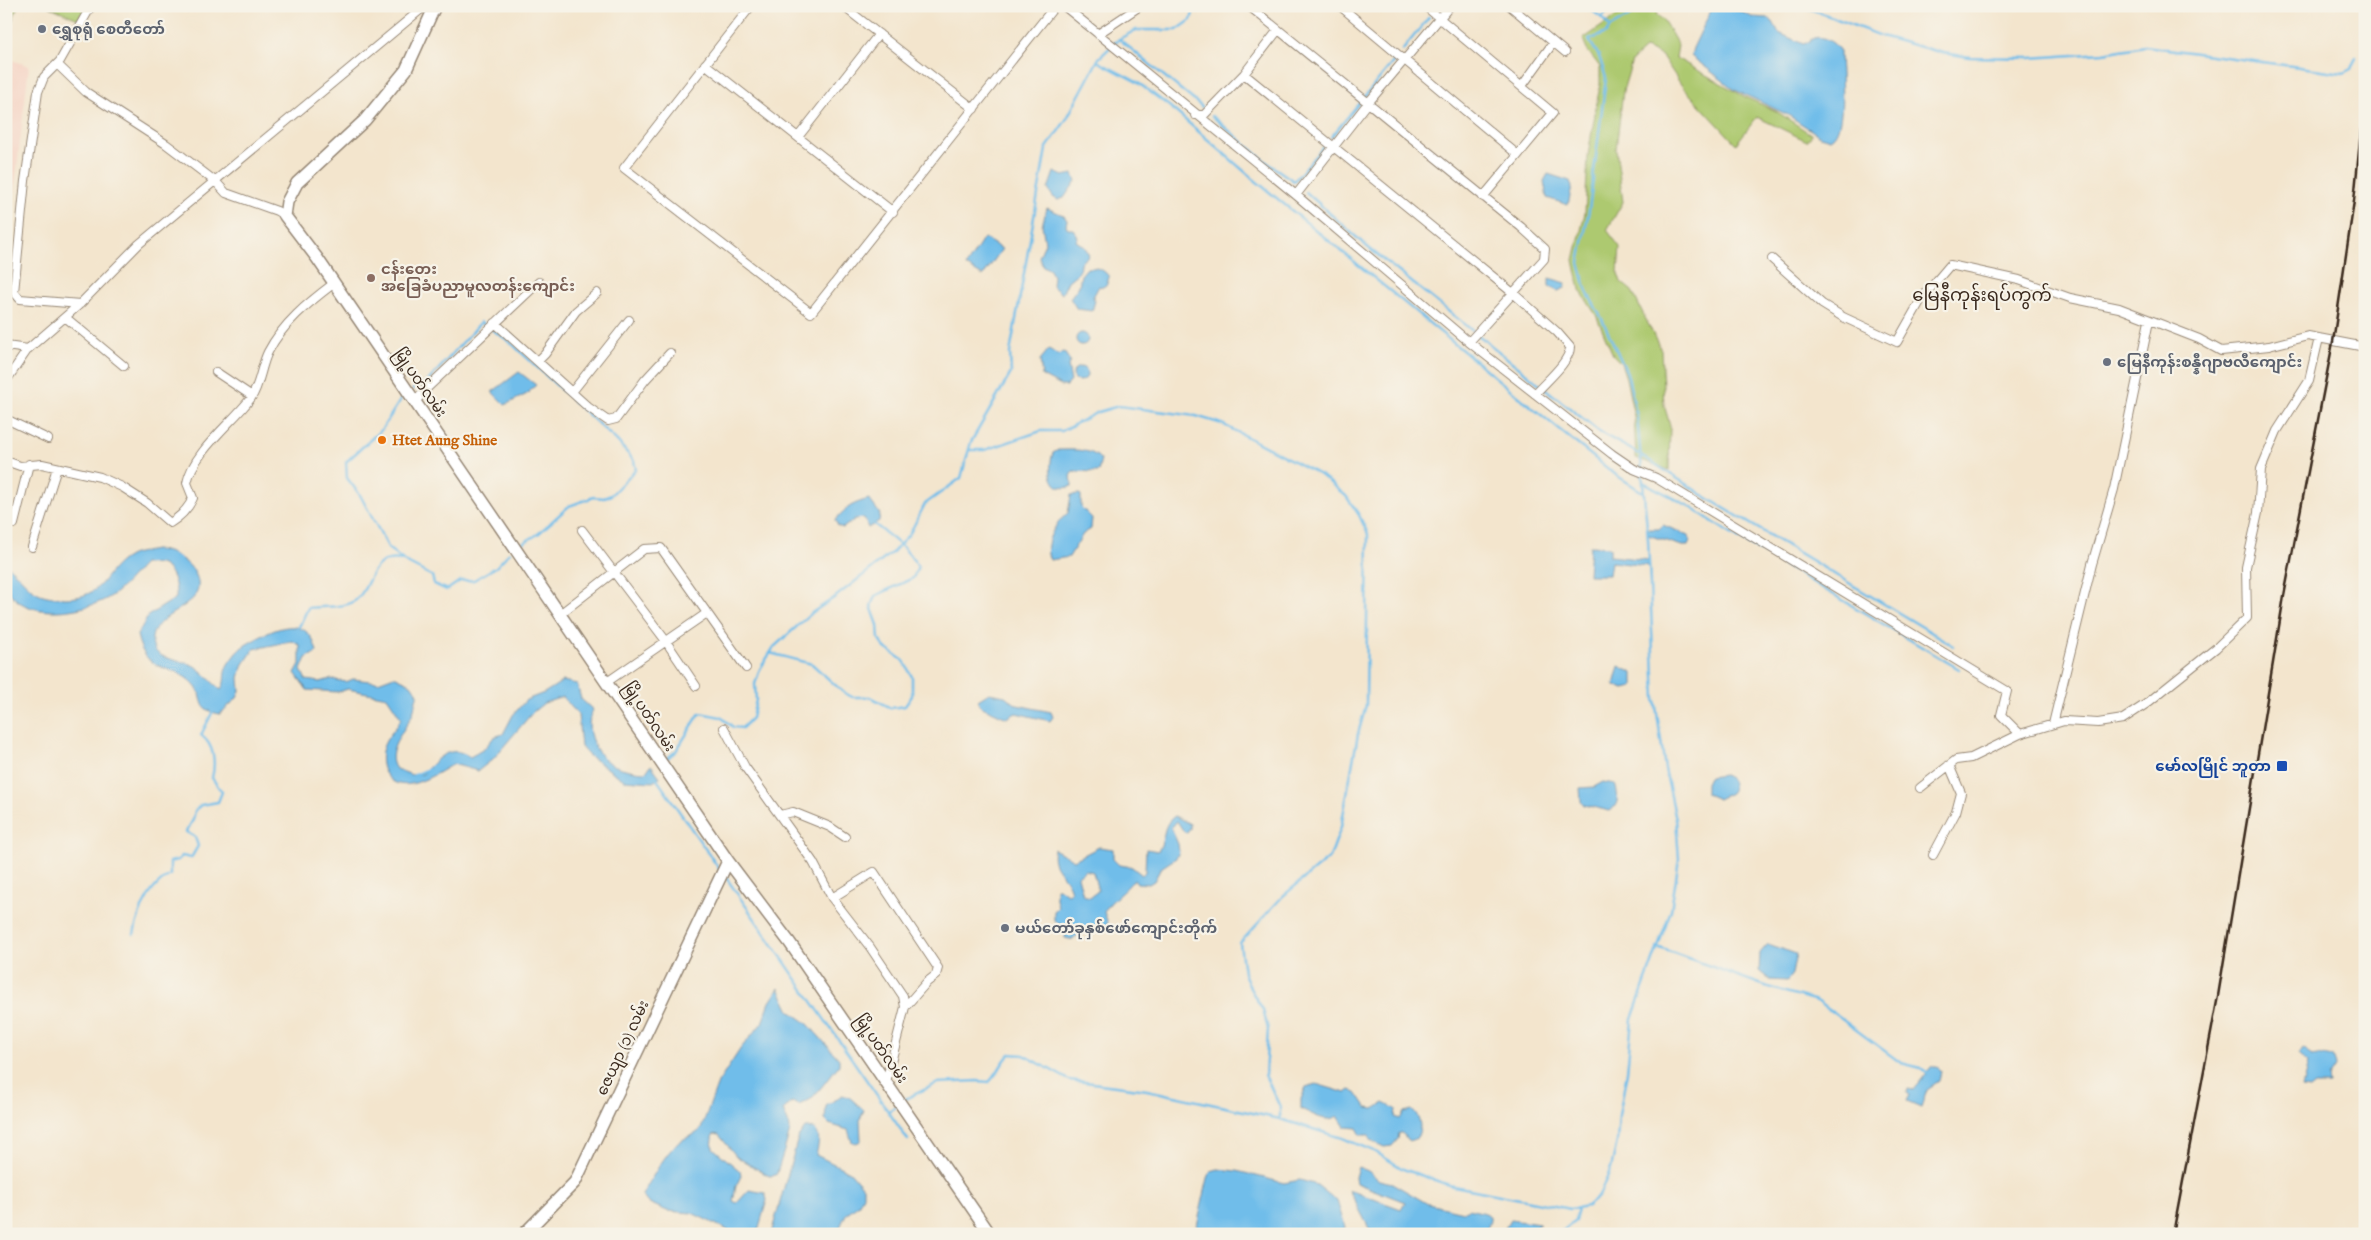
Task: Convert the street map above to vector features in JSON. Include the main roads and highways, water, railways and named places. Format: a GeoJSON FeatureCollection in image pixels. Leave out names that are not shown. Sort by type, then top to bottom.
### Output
{"type":"FeatureCollection","features":[{"type":"Feature","properties":{"kind":"main road","name":"မြို့ပတ်လမ်း"},"geometry":{"type":"LineString","coordinates":[[435,6],[406,70],[365,120],[297,183],[287,202],[286,216],[317,258],[728,861],[790,944],[990,1234]]}},
{"type":"Feature","properties":{"kind":"main road","name":"ဇေယျာ (၁) လမ်း"},"geometry":{"type":"LineString","coordinates":[[524,1234],[575,1182],[728,861]]}},
{"type":"Feature","properties":{"kind":"water"},"geometry":{"type":"Polygon","coordinates":[[[1713,6],[1729,6],[1752,17],[1768,18],[1773,22],[1779,33],[1803,44],[1818,37],[1830,41],[1836,46],[1840,52],[1842,100],[1836,134],[1830,139],[1820,136],[1788,115],[1735,90],[1691,56],[1713,6]]]}},
{"type":"Feature","properties":{"kind":"water"},"geometry":{"type":"Polygon","coordinates":[[[1054,172],[1063,176],[1073,174],[1076,181],[1064,198],[1058,200],[1053,197],[1048,189],[1054,172]]]}},
{"type":"Feature","properties":{"kind":"water"},"geometry":{"type":"Polygon","coordinates":[[[1548,174],[1570,181],[1572,187],[1568,205],[1547,198],[1544,181],[1548,174]]]}},
{"type":"Feature","properties":{"kind":"water"},"geometry":{"type":"Polygon","coordinates":[[[1047,208],[1063,215],[1067,220],[1066,225],[1068,229],[1073,229],[1078,237],[1076,241],[1085,247],[1089,255],[1080,263],[1079,272],[1068,281],[1062,294],[1052,286],[1053,276],[1050,270],[1043,266],[1039,257],[1045,243],[1042,225],[1047,208]]]}},
{"type":"Feature","properties":{"kind":"water"},"geometry":{"type":"Polygon","coordinates":[[[984,238],[1002,249],[983,276],[966,266],[984,238]]]}},
{"type":"Feature","properties":{"kind":"water"},"geometry":{"type":"Polygon","coordinates":[[[1087,268],[1100,269],[1109,277],[1107,284],[1103,287],[1099,286],[1093,297],[1095,301],[1092,311],[1077,309],[1070,298],[1079,286],[1081,275],[1087,268]]]}},
{"type":"Feature","properties":{"kind":"water"},"geometry":{"type":"Polygon","coordinates":[[[1549,278],[1566,283],[1565,288],[1558,291],[1549,287],[1549,278]]]}},
{"type":"Feature","properties":{"kind":"water"},"geometry":{"type":"Polygon","coordinates":[[[1082,333],[1088,339],[1082,345],[1076,339],[1082,333]]]}},
{"type":"Feature","properties":{"kind":"water"},"geometry":{"type":"Polygon","coordinates":[[[1049,349],[1058,355],[1064,352],[1070,361],[1068,366],[1071,381],[1067,386],[1061,386],[1042,376],[1040,360],[1049,349]]]}},
{"type":"Feature","properties":{"kind":"water"},"geometry":{"type":"Polygon","coordinates":[[[1077,367],[1083,367],[1087,374],[1083,381],[1077,381],[1073,377],[1073,371],[1077,367]]]}},
{"type":"Feature","properties":{"kind":"water"},"geometry":{"type":"Polygon","coordinates":[[[519,372],[536,385],[527,394],[505,405],[492,392],[519,372]]]}},
{"type":"Feature","properties":{"kind":"water"},"geometry":{"type":"Polygon","coordinates":[[[1058,450],[1081,450],[1092,453],[1101,460],[1098,472],[1073,471],[1071,474],[1072,486],[1059,487],[1052,478],[1051,472],[1051,459],[1053,453],[1058,450]]]}},
{"type":"Feature","properties":{"kind":"water"},"geometry":{"type":"Polygon","coordinates":[[[1071,495],[1081,495],[1081,507],[1092,518],[1091,529],[1083,534],[1069,557],[1050,560],[1048,548],[1054,528],[1068,513],[1071,495]]]}},
{"type":"Feature","properties":{"kind":"water"},"geometry":{"type":"Polygon","coordinates":[[[869,499],[880,514],[879,521],[868,528],[864,518],[855,519],[843,528],[838,526],[835,520],[843,512],[854,504],[869,499]]]}},
{"type":"Feature","properties":{"kind":"water"},"geometry":{"type":"Polygon","coordinates":[[[1663,525],[1687,535],[1690,540],[1688,546],[1682,546],[1648,535],[1647,529],[1659,529],[1663,525]]]}},
{"type":"Feature","properties":{"kind":"water"},"geometry":{"type":"Polygon","coordinates":[[[1590,546],[1610,547],[1610,556],[1649,560],[1649,566],[1611,562],[1609,575],[1588,575],[1590,546]]]}},
{"type":"Feature","properties":{"kind":"water"},"geometry":{"type":"Polygon","coordinates":[[[155,550],[172,554],[188,564],[194,571],[198,587],[195,596],[190,601],[156,627],[152,642],[158,654],[196,667],[221,690],[227,667],[241,648],[265,634],[284,627],[301,628],[308,633],[317,652],[306,658],[301,670],[306,680],[320,682],[331,679],[346,682],[353,679],[378,682],[394,676],[411,684],[418,694],[413,713],[394,748],[392,755],[396,769],[412,775],[423,774],[438,758],[450,752],[463,753],[470,757],[484,749],[494,737],[503,734],[513,715],[526,700],[544,693],[563,681],[577,684],[581,699],[593,710],[589,723],[591,738],[602,757],[621,768],[632,770],[646,772],[651,765],[660,777],[653,782],[624,780],[588,755],[581,747],[578,715],[563,697],[544,703],[533,712],[493,759],[478,771],[453,764],[427,779],[408,784],[399,784],[391,781],[385,773],[381,759],[388,737],[401,718],[387,697],[348,689],[338,692],[307,690],[295,673],[300,664],[300,645],[292,641],[254,649],[242,667],[239,678],[240,691],[237,698],[220,714],[207,710],[204,707],[198,690],[186,678],[153,663],[141,648],[137,635],[149,615],[176,598],[173,578],[164,566],[144,564],[113,595],[97,603],[68,610],[39,610],[26,606],[15,599],[6,586],[6,565],[38,593],[64,598],[78,597],[96,589],[120,562],[129,556],[155,550]]]}},
{"type":"Feature","properties":{"kind":"water"},"geometry":{"type":"Polygon","coordinates":[[[1619,666],[1633,673],[1633,687],[1624,689],[1614,685],[1619,666]]]}},
{"type":"Feature","properties":{"kind":"water"},"geometry":{"type":"Polygon","coordinates":[[[989,693],[1005,696],[1017,705],[1051,712],[1053,717],[1050,721],[1016,713],[1007,718],[980,706],[978,700],[989,693]]]}},
{"type":"Feature","properties":{"kind":"water"},"geometry":{"type":"Polygon","coordinates":[[[1724,775],[1733,782],[1733,788],[1730,793],[1718,799],[1706,794],[1706,783],[1709,777],[1724,775]]]}},
{"type":"Feature","properties":{"kind":"water"},"geometry":{"type":"Polygon","coordinates":[[[1603,782],[1615,784],[1617,802],[1613,808],[1610,811],[1584,805],[1581,801],[1580,788],[1594,787],[1603,782]]]}},
{"type":"Feature","properties":{"kind":"water"},"geometry":{"type":"Polygon","coordinates":[[[1175,816],[1190,824],[1190,829],[1187,833],[1184,832],[1177,821],[1171,828],[1178,844],[1179,852],[1176,858],[1161,868],[1154,881],[1149,884],[1137,883],[1134,879],[1104,912],[1108,923],[1106,926],[1094,931],[1080,932],[1073,940],[1065,938],[1065,927],[1054,921],[1054,911],[1058,907],[1056,888],[1067,894],[1071,892],[1054,862],[1054,849],[1074,860],[1099,847],[1113,849],[1113,859],[1119,865],[1132,867],[1142,875],[1145,872],[1146,849],[1158,851],[1166,828],[1175,816]],[[1085,870],[1078,876],[1083,895],[1090,897],[1098,891],[1093,872],[1085,870]]]}},
{"type":"Feature","properties":{"kind":"water"},"geometry":{"type":"Polygon","coordinates":[[[1768,944],[1796,954],[1792,974],[1787,981],[1770,980],[1759,971],[1760,953],[1768,944]]]}},
{"type":"Feature","properties":{"kind":"water"},"geometry":{"type":"Polygon","coordinates":[[[779,988],[790,1011],[808,1024],[839,1059],[839,1065],[811,1099],[799,1105],[792,1102],[783,1110],[790,1129],[776,1175],[769,1176],[737,1157],[719,1135],[714,1134],[712,1137],[713,1148],[740,1171],[741,1176],[736,1186],[733,1201],[737,1203],[749,1190],[765,1193],[767,1200],[757,1234],[736,1234],[692,1213],[667,1211],[647,1202],[642,1195],[658,1167],[673,1147],[701,1129],[718,1083],[741,1048],[762,1023],[770,1002],[779,988]]]}},
{"type":"Feature","properties":{"kind":"water"},"geometry":{"type":"Polygon","coordinates":[[[2302,1048],[2312,1055],[2319,1054],[2333,1057],[2336,1066],[2328,1078],[2329,1085],[2315,1085],[2310,1089],[2302,1088],[2308,1063],[2298,1054],[2302,1048]]]}},
{"type":"Feature","properties":{"kind":"water"},"geometry":{"type":"Polygon","coordinates":[[[1932,1067],[1937,1067],[1941,1070],[1939,1081],[1927,1089],[1921,1107],[1907,1101],[1910,1095],[1907,1093],[1908,1089],[1913,1090],[1932,1067]]]}},
{"type":"Feature","properties":{"kind":"water"},"geometry":{"type":"Polygon","coordinates":[[[1316,1084],[1346,1093],[1350,1090],[1356,1092],[1367,1108],[1374,1109],[1384,1103],[1396,1109],[1395,1117],[1400,1119],[1404,1112],[1412,1110],[1420,1123],[1417,1138],[1409,1141],[1402,1133],[1399,1133],[1398,1139],[1392,1146],[1384,1147],[1370,1140],[1369,1135],[1361,1135],[1357,1128],[1345,1127],[1338,1116],[1324,1119],[1301,1109],[1301,1099],[1306,1087],[1316,1084]]]}},
{"type":"Feature","properties":{"kind":"water"},"geometry":{"type":"Polygon","coordinates":[[[842,1095],[849,1097],[864,1110],[860,1119],[861,1141],[856,1143],[852,1142],[848,1130],[829,1124],[825,1120],[826,1106],[842,1095]]]}},
{"type":"Feature","properties":{"kind":"water"},"geometry":{"type":"Polygon","coordinates":[[[805,1128],[811,1128],[817,1133],[819,1141],[816,1155],[850,1172],[863,1187],[863,1196],[859,1204],[846,1214],[837,1234],[771,1234],[798,1138],[805,1128]]]}},
{"type":"Feature","properties":{"kind":"water"},"geometry":{"type":"Polygon","coordinates":[[[1358,1167],[1368,1171],[1379,1180],[1392,1183],[1428,1204],[1463,1212],[1468,1209],[1485,1213],[1490,1217],[1488,1227],[1484,1234],[1372,1234],[1349,1190],[1401,1209],[1405,1202],[1356,1183],[1355,1177],[1358,1167]]]}},
{"type":"Feature","properties":{"kind":"water"},"geometry":{"type":"Polygon","coordinates":[[[1218,1169],[1237,1171],[1284,1183],[1300,1180],[1317,1185],[1337,1201],[1345,1227],[1343,1234],[1195,1234],[1208,1178],[1211,1171],[1218,1169]]]}},
{"type":"Feature","properties":{"kind":"water"},"geometry":{"type":"Polygon","coordinates":[[[1510,1220],[1540,1224],[1531,1234],[1502,1234],[1510,1220]]]}},
{"type":"Feature","properties":{"kind":"waterway"},"geometry":{"type":"LineString","coordinates":[[664,761],[676,751],[700,713],[721,717],[733,727],[742,728],[752,718],[756,700],[755,684],[760,669],[774,647],[813,612],[893,552],[910,533],[925,504],[961,478],[971,442],[1011,373],[1010,353],[1046,149],[1066,120],[1099,58],[1119,39],[1136,30],[1177,30],[1191,20],[1195,6]]}},
{"type":"Feature","properties":{"kind":"waterway"},"geometry":{"type":"LineString","coordinates":[[1586,6],[1602,18]]}},
{"type":"Feature","properties":{"kind":"waterway"},"geometry":{"type":"LineString","coordinates":[[901,1101],[938,1083],[989,1082],[1010,1054],[1024,1055],[1069,1080],[1147,1090],[1280,1119],[1342,1138],[1374,1151],[1403,1169],[1449,1185],[1570,1209],[1587,1206],[1599,1196],[1611,1168],[1617,1142],[1632,1019],[1671,910],[1679,859],[1676,819],[1665,769],[1655,699],[1648,539],[1637,416],[1627,373],[1587,292],[1579,263],[1589,210],[1606,78],[1599,56],[1589,40],[1606,33],[1610,27],[1602,18],[1612,6]]}},
{"type":"Feature","properties":{"kind":"waterway"},"geometry":{"type":"LineString","coordinates":[[1611,27],[1646,6]]}},
{"type":"Feature","properties":{"kind":"waterway"},"geometry":{"type":"LineString","coordinates":[[1803,6],[1881,36],[1943,53],[1970,57],[2030,58],[2103,53],[2145,46],[2343,73],[2351,69],[2356,57]]}},
{"type":"Feature","properties":{"kind":"waterway"},"geometry":{"type":"LineString","coordinates":[[1402,51],[1429,17]]}},
{"type":"Feature","properties":{"kind":"waterway"},"geometry":{"type":"LineString","coordinates":[[1119,39],[1202,107]]}},
{"type":"Feature","properties":{"kind":"waterway"},"geometry":{"type":"LineString","coordinates":[[1097,61],[1137,82],[1169,106],[1251,177],[1567,436],[1616,475],[1644,493]]}},
{"type":"Feature","properties":{"kind":"waterway"},"geometry":{"type":"LineString","coordinates":[[1331,137],[1394,61]]}},
{"type":"Feature","properties":{"kind":"waterway"},"geometry":{"type":"LineString","coordinates":[[1212,116],[1265,161],[1294,181],[1323,147]]}},
{"type":"Feature","properties":{"kind":"waterway"},"geometry":{"type":"LineString","coordinates":[[1306,192],[1365,245],[1601,433],[1641,455],[1709,499],[1954,646]]}},
{"type":"Feature","properties":{"kind":"waterway"},"geometry":{"type":"LineString","coordinates":[[413,389],[428,381],[481,322],[510,342],[618,442],[634,461],[636,469],[611,495],[604,498],[594,497],[569,506],[538,534],[523,543]]}},
{"type":"Feature","properties":{"kind":"waterway"},"geometry":{"type":"LineString","coordinates":[[298,629],[308,608],[340,606],[352,602],[362,593],[377,566],[383,562],[403,560],[389,549],[360,495],[347,478],[346,462],[382,429],[403,396]]}},
{"type":"Feature","properties":{"kind":"waterway"},"geometry":{"type":"LineString","coordinates":[[969,450],[985,450],[1041,431],[1062,431],[1098,412],[1119,406],[1196,416],[1222,424],[1322,476],[1346,496],[1359,515],[1368,534],[1366,705],[1358,734],[1341,827],[1330,857],[1283,896],[1240,943],[1244,973],[1251,990],[1263,1010],[1268,1029],[1265,1075],[1280,1107],[1280,1119]]}},
{"type":"Feature","properties":{"kind":"waterway"},"geometry":{"type":"LineString","coordinates":[[1643,482],[1689,506],[1731,534],[1959,669]]}},
{"type":"Feature","properties":{"kind":"waterway"},"geometry":{"type":"LineString","coordinates":[[770,653],[812,664],[843,692],[852,697],[870,697],[891,708],[905,706],[912,696],[912,677],[904,661],[885,648],[879,639],[878,625],[871,606],[875,596],[913,578],[918,567],[904,548],[874,524]]}},
{"type":"Feature","properties":{"kind":"waterway"},"geometry":{"type":"LineString","coordinates":[[403,561],[432,576],[434,584],[447,590],[460,581],[474,580],[496,567],[510,552]]}},
{"type":"Feature","properties":{"kind":"waterway"},"geometry":{"type":"LineString","coordinates":[[134,934],[146,900],[156,886],[170,875],[170,862],[178,860],[182,856],[191,858],[198,846],[195,837],[186,832],[193,820],[195,811],[201,805],[218,802],[222,792],[212,778],[213,754],[209,744],[201,735],[213,711]]}},
{"type":"Feature","properties":{"kind":"waterway"},"geometry":{"type":"LineString","coordinates":[[413,776],[429,769]]}},
{"type":"Feature","properties":{"kind":"waterway"},"geometry":{"type":"LineString","coordinates":[[656,778],[720,870]]}},
{"type":"Feature","properties":{"kind":"waterway"},"geometry":{"type":"LineString","coordinates":[[725,876],[908,1140]]}},
{"type":"Feature","properties":{"kind":"waterway"},"geometry":{"type":"LineString","coordinates":[[1657,947],[1771,988],[1817,1001],[1901,1063],[1921,1068],[1927,1073]]}},
{"type":"Feature","properties":{"kind":"waterway"},"geometry":{"type":"LineString","coordinates":[[889,1111],[897,1105]]}},
{"type":"Feature","properties":{"kind":"waterway"},"geometry":{"type":"LineString","coordinates":[[1559,1234],[1575,1221],[1578,1208]]}},
{"type":"Feature","properties":{"kind":"railway"},"geometry":{"type":"LineString","coordinates":[[2363,6],[2365,27]]}},
{"type":"Feature","properties":{"kind":"railway"},"geometry":{"type":"LineString","coordinates":[[2173,1234],[2218,996],[2284,596],[2333,342],[2354,201],[2365,90]]}},
{"type":"Feature","properties":{"kind":"place","name":"ရွှေစုရုံ စေတီတော်"},"geometry":{"type":"Point","coordinates":[42,29]}},
{"type":"Feature","properties":{"kind":"place","name":"ငန်းတေး အခြေခံပညာမူလတန်းကျောင်း"},"geometry":{"type":"Point","coordinates":[371,278]}},
{"type":"Feature","properties":{"kind":"place","name":"မြေနီကုန်းစန္နီဂျာဗလီကျောင်း"},"geometry":{"type":"Point","coordinates":[2107,362]}},
{"type":"Feature","properties":{"kind":"place","name":"Htet Aung Shine"},"geometry":{"type":"Point","coordinates":[382,440]}},
{"type":"Feature","properties":{"kind":"place","name":"မော်လမြိုင် ဘူတာ"},"geometry":{"type":"Point","coordinates":[2282,766]}},
{"type":"Feature","properties":{"kind":"place","name":"မယ်တော်ခုနှစ်ဖော်ကျောင်းတိုက်"},"geometry":{"type":"Point","coordinates":[1005,928]}},
{"type":"Feature","properties":{"kind":"district","name":"မြေနီကုန်းရပ်ကွက်"},"geometry":{"type":"Point","coordinates":[1982,296]}}]}
